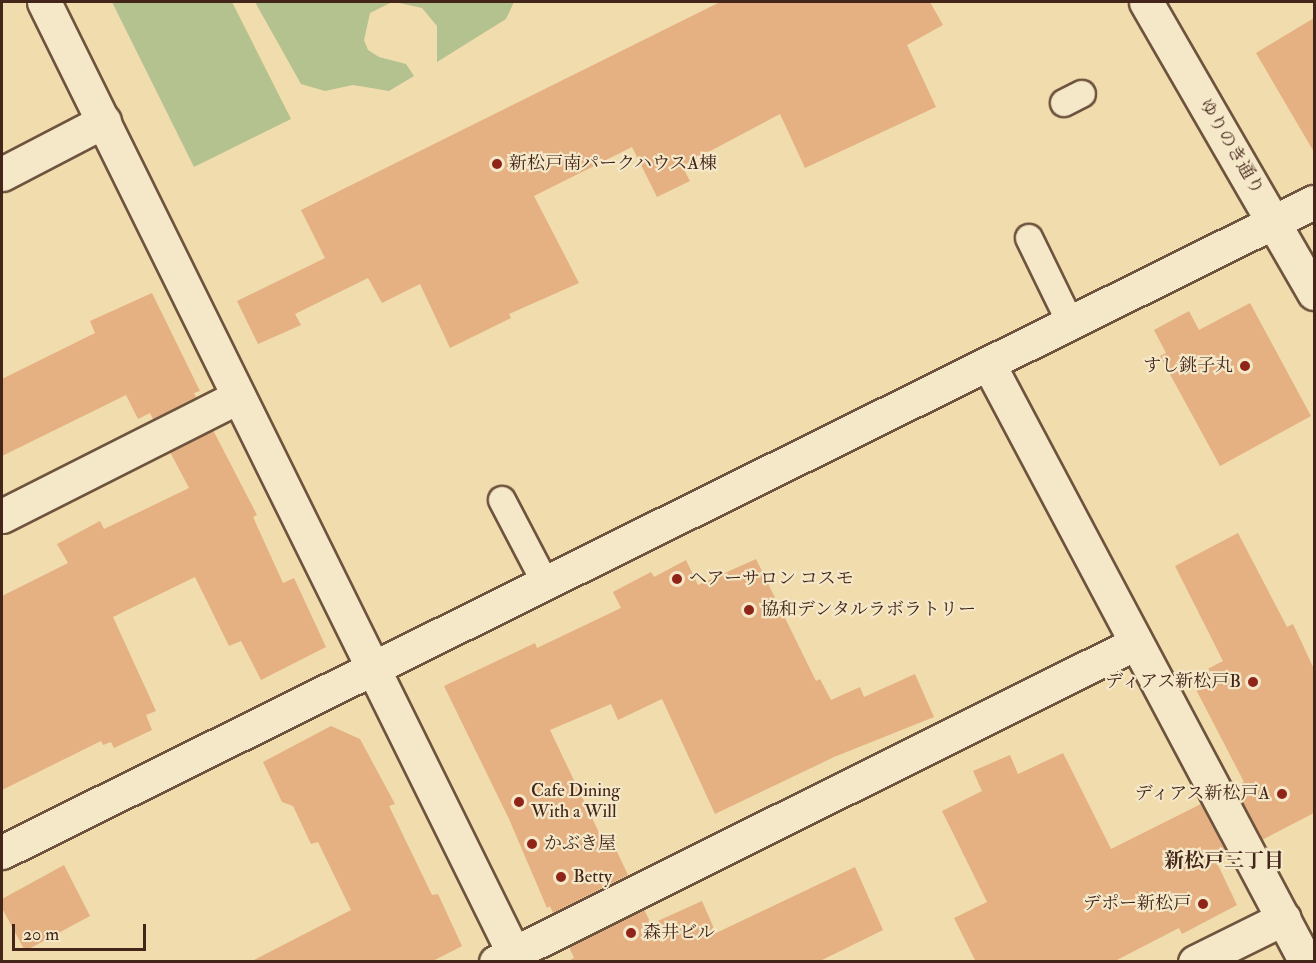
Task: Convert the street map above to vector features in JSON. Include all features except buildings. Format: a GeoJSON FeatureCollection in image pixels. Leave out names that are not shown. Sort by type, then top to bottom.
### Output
{"type":"FeatureCollection","features":[{"type":"Feature","properties":{"kind":"street"},"geometry":{"type":"LineString","coordinates":[[44,2],[238,397],[375,668],[509,958],[1136,644]]}},
{"type":"Feature","properties":{"kind":"street","name":"ゆりのき通り"},"geometry":{"type":"LineString","coordinates":[[1146,2],[1276,221],[1314,293]]}},
{"type":"Feature","properties":{"kind":"street"},"geometry":{"type":"LineString","coordinates":[[2,174],[104,121]]}},
{"type":"Feature","properties":{"kind":"street"},"geometry":{"type":"LineString","coordinates":[[2,852],[1314,202]]}},
{"type":"Feature","properties":{"kind":"street"},"geometry":{"type":"LineString","coordinates":[[989,365],[1306,962]]}},
{"type":"Feature","properties":{"kind":"street"},"geometry":{"type":"LineString","coordinates":[[2,516],[238,397]]}},
{"type":"Feature","properties":{"kind":"street"},"geometry":{"type":"LineString","coordinates":[[1195,962],[1284,918]]}},
{"type":"Feature","properties":{"kind":"lane"},"geometry":{"type":"LineString","coordinates":[[1029,238],[1071,324]]}},
{"type":"Feature","properties":{"kind":"lane"},"geometry":{"type":"LineString","coordinates":[[502,500],[546,584]]}},
{"type":"Feature","properties":{"kind":"green space"},"geometry":{"type":"Polygon","coordinates":[[[112,2],[232,2],[291,119],[194,167],[112,2]]]}},
{"type":"Feature","properties":{"kind":"green space"},"geometry":{"type":"Polygon","coordinates":[[[255,2],[392,2],[370,13],[364,40],[368,50],[379,57],[406,64],[414,76],[389,91],[353,85],[325,91],[301,84],[255,2]]]}},
{"type":"Feature","properties":{"kind":"green space"},"geometry":{"type":"Polygon","coordinates":[[[395,2],[514,2],[506,19],[437,62],[437,26],[422,8],[395,2]]]}},
{"type":"Feature","properties":{"kind":"place","name":"新松戸南パークハウスA棟"},"geometry":{"type":"Point","coordinates":[497,164]}},
{"type":"Feature","properties":{"kind":"place","name":"すし銚子丸"},"geometry":{"type":"Point","coordinates":[1245,366]}},
{"type":"Feature","properties":{"kind":"place","name":"ヘアーサロン コスモ"},"geometry":{"type":"Point","coordinates":[677,579]}},
{"type":"Feature","properties":{"kind":"place","name":"協和デンタルラボラトリー"},"geometry":{"type":"Point","coordinates":[749,610]}},
{"type":"Feature","properties":{"kind":"place","name":"ディアス新松戸B"},"geometry":{"type":"Point","coordinates":[1253,682]}},
{"type":"Feature","properties":{"kind":"place","name":"ディアス新松戸A"},"geometry":{"type":"Point","coordinates":[1282,794]}},
{"type":"Feature","properties":{"kind":"place","name":"Cafe Dining With a Will"},"geometry":{"type":"Point","coordinates":[519,802]}},
{"type":"Feature","properties":{"kind":"place","name":"かぶき屋"},"geometry":{"type":"Point","coordinates":[532,844]}},
{"type":"Feature","properties":{"kind":"place","name":"Betty"},"geometry":{"type":"Point","coordinates":[561,877]}},
{"type":"Feature","properties":{"kind":"place","name":"デポー新松戸"},"geometry":{"type":"Point","coordinates":[1203,904]}},
{"type":"Feature","properties":{"kind":"place","name":"森井ビル"},"geometry":{"type":"Point","coordinates":[631,933]}},
{"type":"Feature","properties":{"kind":"district","name":"新松戸三丁目"},"geometry":{"type":"Point","coordinates":[1224,860]}}]}
